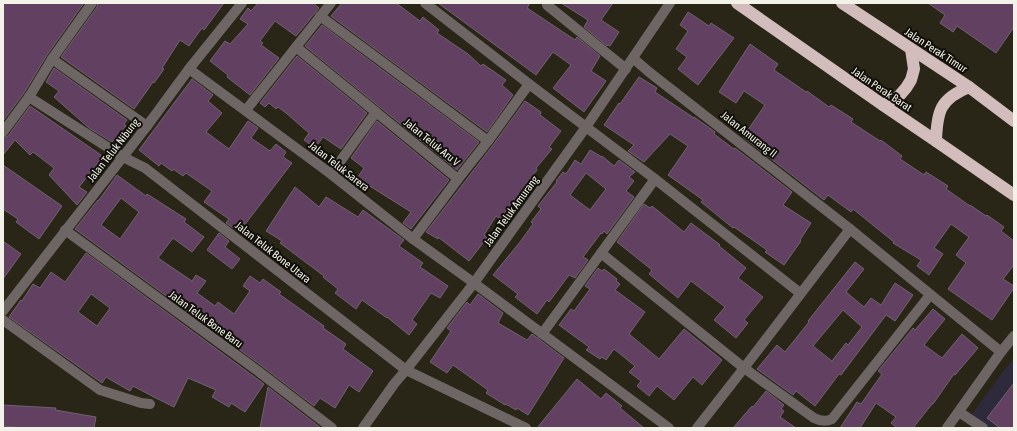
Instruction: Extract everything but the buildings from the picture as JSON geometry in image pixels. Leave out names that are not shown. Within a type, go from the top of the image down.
[{"type":"highway","name":"Jalan Perak Barat","points":[[737,3],[882,105],[1014,195]]},
{"type":"highway","name":"Jalan Perak Timur","points":[[842,3],[969,87],[1014,121]]},
{"type":"highway","points":[[882,105],[899,96],[906,88],[914,69],[911,49]]},
{"type":"highway","points":[[936,141],[938,116],[942,106],[948,98],[969,87]]},
{"type":"street","points":[[3,132],[92,3]]},
{"type":"street","name":"Jalan Teluk Nibung","points":[[5,306],[242,3]]},
{"type":"street","points":[[246,110],[331,3]]},
{"type":"street","points":[[425,3],[655,179],[800,293]]},
{"type":"street","name":"Jalan Teluk Amurang","points":[[363,428],[394,384],[474,283],[586,127],[670,3]]},
{"type":"street","points":[[547,5],[626,69]]},
{"type":"street","points":[[320,16],[488,141]]},
{"type":"street","name":"Jalan Teluk Aru V","points":[[296,47],[458,179],[488,141],[529,84]]},
{"type":"street","name":"Jalan Amurang II","points":[[633,58],[850,229],[1001,352]]},
{"type":"street","points":[[52,59],[147,126]]},
{"type":"street","name":"Jalan Teluk Sarera","points":[[189,69],[331,174],[413,239],[669,428]]},
{"type":"street","name":"Jalan Teluk Bone Utara","points":[[28,97],[123,157],[145,168],[406,370],[526,428]]},
{"type":"street","points":[[331,174],[376,112]]},
{"type":"street","points":[[413,239],[458,179]]},
{"type":"street","points":[[542,334],[655,179]]},
{"type":"street","points":[[697,428],[850,229]]},
{"type":"street","name":"Jalan Teluk Bone Baru","points":[[65,230],[258,371],[332,428]]},
{"type":"street","points":[[601,253],[744,368],[814,418],[825,421],[832,419],[930,295]]},
{"type":"street","points":[[3,320],[100,390],[141,403],[150,404]]},
{"type":"street","points":[[947,428],[1014,336]]},
{"type":"street","points":[[959,412],[983,428]]},
{"type":"shaded area","points":[[1014,357],[1014,428],[989,428],[972,414]]}]
